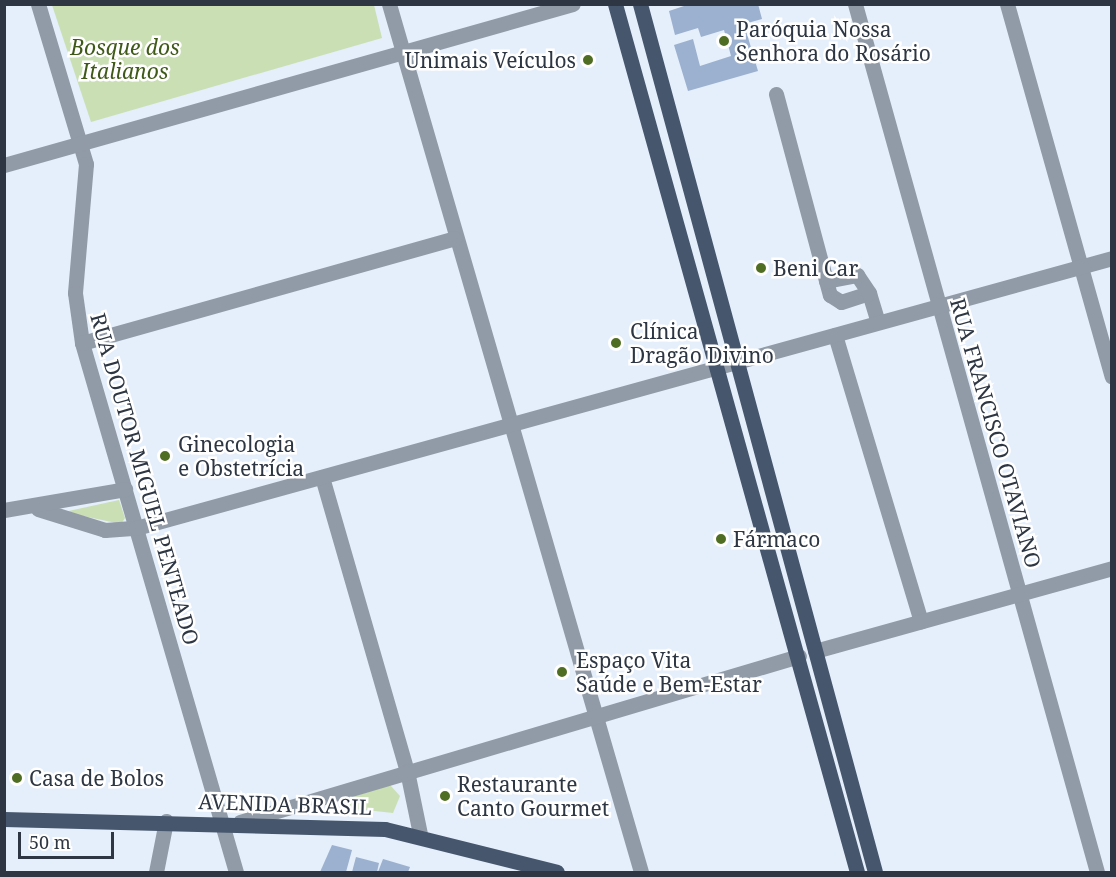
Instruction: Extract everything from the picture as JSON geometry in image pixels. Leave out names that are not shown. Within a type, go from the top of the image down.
[{"type":"main road","points":[[615,4],[799,656],[857,873]]},
{"type":"main road","points":[[640,4],[739,362],[875,873]]},
{"type":"main road","name":"AVENIDA BRASIL","points":[[4,819],[240,822],[420,834],[557,873]]},
{"type":"street","name":"RUA DOUTOR MIGUEL PENTEADO","points":[[38,4],[81,144],[87,186],[75,293],[82,343],[236,873]]},
{"type":"street","points":[[389,4],[594,718],[641,873]]},
{"type":"street","points":[[4,165],[402,50],[573,4]]},
{"type":"street","name":"RUA FRANCISCO OTAVIANO","points":[[855,4],[1097,873]]},
{"type":"street","points":[[1006,4],[1112,377]]},
{"type":"street","points":[[776,94],[826,281],[836,301],[869,293]]},
{"type":"street","points":[[82,343],[455,238]]},
{"type":"street","points":[[38,509],[105,530],[136,528],[1112,258]]},
{"type":"street","points":[[826,281],[857,275],[869,293],[878,322]]},
{"type":"street","points":[[835,335],[921,621]]},
{"type":"street","points":[[322,477],[407,771],[420,834]]},
{"type":"street","points":[[4,510],[38,509],[125,489]]},
{"type":"street","points":[[815,651],[1112,568]]},
{"type":"street","points":[[240,822],[799,656]]},
{"type":"street","points":[[156,873],[166,821]]},
{"type":"green space","name":"Bosque dos Italianos","points":[[52,5],[374,5],[382,38],[91,122]]},
{"type":"green space","points":[[119,500],[125,518],[121,524],[64,512]]},
{"type":"green space","points":[[390,785],[400,796],[393,813],[348,808],[346,799]]},
{"type":"building","points":[[690,4],[758,4],[762,19],[744,24],[758,71],[688,91],[674,45],[693,39],[700,66],[731,56],[724,30],[701,37],[698,28],[675,35],[669,11]]},
{"type":"building","points":[[332,845],[352,850],[346,872],[320,872]]},
{"type":"building","points":[[356,857],[379,863],[377,872],[352,872]]},
{"type":"building","points":[[383,859],[410,867],[408,872],[378,872]]},
{"type":"place","name":"Paróquia Nossa Senhora do Rosário","points":[[724,41]]},
{"type":"place","name":"Unimais Veículos","points":[[588,60]]},
{"type":"place","name":"Beni Car","points":[[761,268]]},
{"type":"place","name":"Clínica Dragão Divino","points":[[616,343]]},
{"type":"place","name":"Ginecologia e Obstetrícia","points":[[165,456]]},
{"type":"place","name":"Fármaco","points":[[721,539]]},
{"type":"place","name":"Espaço Vita Saúde e Bem-Estar","points":[[562,672]]},
{"type":"place","name":"Casa de Bolos","points":[[17,778]]},
{"type":"place","name":"Restaurante Canto Gourmet","points":[[445,796]]}]
